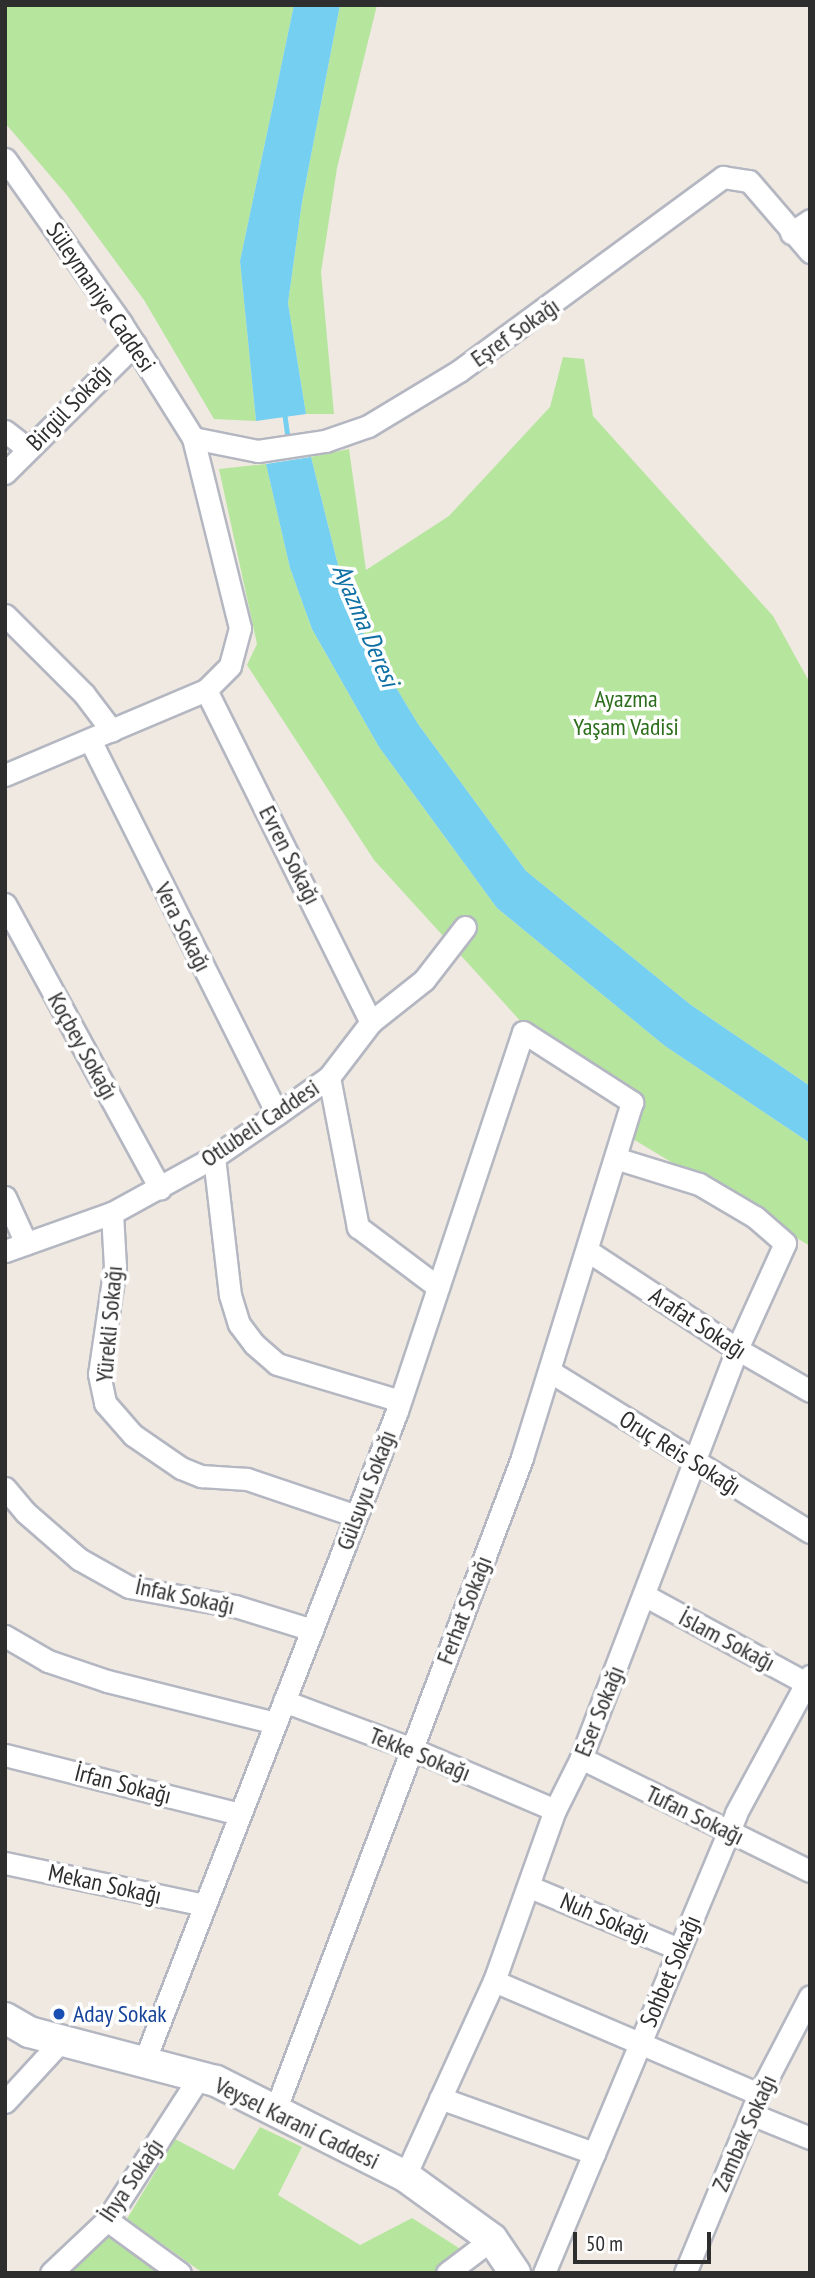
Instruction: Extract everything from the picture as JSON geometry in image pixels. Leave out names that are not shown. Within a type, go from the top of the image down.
[{"type":"main road","name":"Veysel Karani Caddesi","points":[[5,2018],[29,2032],[199,2077],[275,2111],[405,2176],[492,2239],[515,2273]]},
{"type":"street","name":"Süleymaniye Caddesi","points":[[5,159],[135,344],[193,438],[240,628],[230,666],[206,690]]},
{"type":"street","name":"Eşref Sokağı","points":[[193,438],[258,451],[325,441],[391,414],[459,372],[723,177],[749,181],[810,252]]},
{"type":"street","points":[[791,233],[810,220]]},
{"type":"street","name":"Birgül Sokağı","points":[[5,473],[135,344]]},
{"type":"street","points":[[5,431],[28,449]]},
{"type":"street","points":[[5,615],[84,694],[112,731]]},
{"type":"street","points":[[5,775],[206,690]]},
{"type":"street","name":"Evren Sokağı","points":[[206,690],[371,1022]]},
{"type":"street","name":"Vera Sokağı","points":[[90,740],[277,1114]]},
{"type":"street","name":"Koçbey Sokağı","points":[[5,904],[160,1188]]},
{"type":"street","name":"Otlubeli Caddesi","points":[[5,1251],[112,1213],[214,1157],[277,1114],[329,1077],[371,1022],[424,980],[465,927]]},
{"type":"street","name":"Gülsuyu Sokağı","points":[[144,2062],[400,1401],[523,1032],[632,1102]]},
{"type":"street","points":[[329,1077],[358,1227],[438,1287]]},
{"type":"street","name":"Ferhat Sokağı","points":[[275,2111],[551,1372],[618,1159],[632,1102]]},
{"type":"street","points":[[214,1157],[230,1295],[239,1324],[254,1344],[277,1364],[400,1401]]},
{"type":"street","name":"Eser Sokağı","points":[[405,2176],[494,1981],[530,1887],[555,1810],[581,1758],[737,1349],[785,1243],[755,1217],[699,1184],[618,1159]]},
{"type":"street","points":[[5,1197],[26,1243]]},
{"type":"street","name":"Yürekli Sokağı","points":[[112,1213],[115,1266],[99,1374],[104,1403],[133,1435],[181,1468],[201,1476],[247,1479],[356,1516]]},
{"type":"street","name":"Arafat Sokağı","points":[[588,1251],[737,1349],[810,1391]]},
{"type":"street","name":"Oruç Reis Sokağı","points":[[551,1372],[810,1532]]},
{"type":"street","name":"İnfak Sokağı","points":[[5,1488],[25,1512],[79,1559],[129,1587],[235,1606],[312,1630]]},
{"type":"street","name":"İslam Sokağı","points":[[644,1595],[809,1681]]},
{"type":"street","points":[[5,1636],[48,1661],[107,1681],[275,1723]]},
{"type":"street","name":"Sohbet Sokağı","points":[[544,2273],[728,1832],[809,1681]]},
{"type":"street","name":"Tekke Sokağı","points":[[284,1701],[412,1749],[555,1810]]},
{"type":"street","name":"İrfan Sokağı","points":[[5,1755],[240,1814]]},
{"type":"street","name":"Tufan Sokağı","points":[[581,1758],[810,1871]]},
{"type":"street","name":"Mekan Sokağı","points":[[5,1863],[205,1905]]},
{"type":"street","name":"Nuh Sokağı","points":[[530,1887],[679,1949]]},
{"type":"street","points":[[494,1981],[640,2041],[755,2104],[810,2138]]},
{"type":"street","name":"Zambak Sokağı","points":[[685,2273],[755,2104],[810,1996]]},
{"type":"street","points":[[5,2102],[61,2041]]},
{"type":"street","name":"İhya Sokağı","points":[[51,2273],[107,2220],[199,2077]]},
{"type":"street","points":[[440,2098],[594,2153]]},
{"type":"street","points":[[107,2220],[180,2273]]},
{"type":"street","points":[[447,2273],[492,2239]]},
{"type":"green space","points":[[5,5],[294,5],[240,261],[256,421],[214,419],[144,300],[66,194],[5,123]]},
{"type":"green space","points":[[340,5],[377,5],[337,168],[321,272],[334,414],[306,414],[288,303],[302,202]]},
{"type":"green space","name":"Ayazma Yaşam Vadisi","points":[[563,357],[584,359],[593,416],[773,616],[810,683],[810,1086],[691,1005],[526,871],[418,724],[349,609],[311,457],[349,449],[366,570],[449,516],[550,407]]},
{"type":"green space","points":[[266,464],[290,568],[312,629],[379,747],[497,908],[665,1046],[810,1143],[810,1246],[633,1139],[641,1102],[524,1025],[374,860],[247,665],[257,644],[219,469]]},
{"type":"green space","points":[[260,2127],[302,2147],[278,2195],[360,2245],[412,2218],[462,2250],[433,2273],[203,2273],[127,2219],[175,2139],[234,2170]]},
{"type":"green space","points":[[110,2234],[162,2273],[70,2273]]},
{"type":"water","points":[[294,5],[340,5],[302,202],[288,303],[306,414],[256,421],[240,261]]},
{"type":"water","points":[[311,457],[349,609],[418,724],[526,871],[691,1005],[810,1086],[810,1143],[665,1046],[497,908],[379,747],[312,629],[290,568],[266,464]]},
{"type":"waterway","name":"Ayazma Deresi","points":[[284,412],[288,440]]},
{"type":"place","name":"Aday Sokak","points":[[59,2014]]}]
